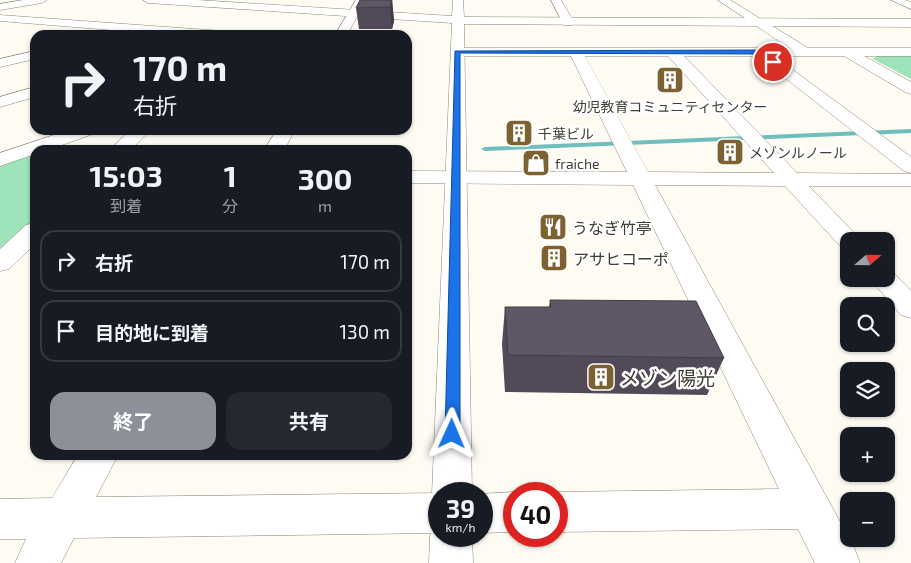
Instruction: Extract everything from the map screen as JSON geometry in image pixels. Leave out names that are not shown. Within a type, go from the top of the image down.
[{"type":"street","points":[[0,7],[42,0]]},
{"type":"street","points":[[148,0],[353,14],[458,10],[568,22],[911,23]]},
{"type":"street","points":[[344,30],[361,0]]},
{"type":"street","points":[[556,0],[568,22]]},
{"type":"street","points":[[723,0],[805,52]]},
{"type":"street","points":[[896,0],[911,6]]},
{"type":"street","points":[[452,482],[458,10]]},
{"type":"street","points":[[0,18],[154,30]]},
{"type":"street","points":[[8,31],[50,22]]},
{"type":"street","points":[[137,30],[141,29]]},
{"type":"street","points":[[457,52],[911,52]]},
{"type":"street","points":[[576,52],[838,563]]},
{"type":"street","points":[[672,52],[840,232]]},
{"type":"street","points":[[760,52],[911,167]]},
{"type":"street","points":[[848,52],[911,89]]},
{"type":"street","points":[[0,63],[30,55]]},
{"type":"street","points":[[0,102],[30,93]]},
{"type":"street","points":[[44,145],[72,135]]},
{"type":"street","points":[[125,145],[136,135]]},
{"type":"street","points":[[0,160],[30,150]]},
{"type":"street","points":[[412,177],[911,180]]},
{"type":"street","points":[[0,263],[30,235]]},
{"type":"street","points":[[892,288],[911,308]]},
{"type":"street","points":[[37,563],[96,460]]},
{"type":"street","points":[[568,512],[810,509]]},
{"type":"street","points":[[0,519],[428,513]]},
{"type":"street","points":[[451,547],[451,563]]},
{"type":"green space","points":[[877,56],[911,56],[911,79],[873,59]]},
{"type":"green space","points":[[30,156],[30,227],[0,254],[0,166]]},
{"type":"building","points":[[360,0],[392,0],[390,7],[356,8]]},
{"type":"building","points":[[550,300],[696,301],[724,358],[508,355],[505,307],[551,307]]},
{"type":"waterway","points":[[485,149],[911,131]]},
{"type":"place","name":"幼児教育コミュニティセンター","points":[[670,80]]},
{"type":"place","name":"千葉ビル","points":[[519,133]]},
{"type":"place","name":"メゾンルノール","points":[[730,152]]},
{"type":"place","name":"fraiche","points":[[536,163]]},
{"type":"place","name":"うなぎ竹亭","points":[[553,227]]},
{"type":"place","name":"アサヒコーポ","points":[[554,258]]},
{"type":"place","name":"メゾン陽光","points":[[601,377]]},
{"type":"route","points":[[452,434],[457,52],[760,52],[773,62]]}]
